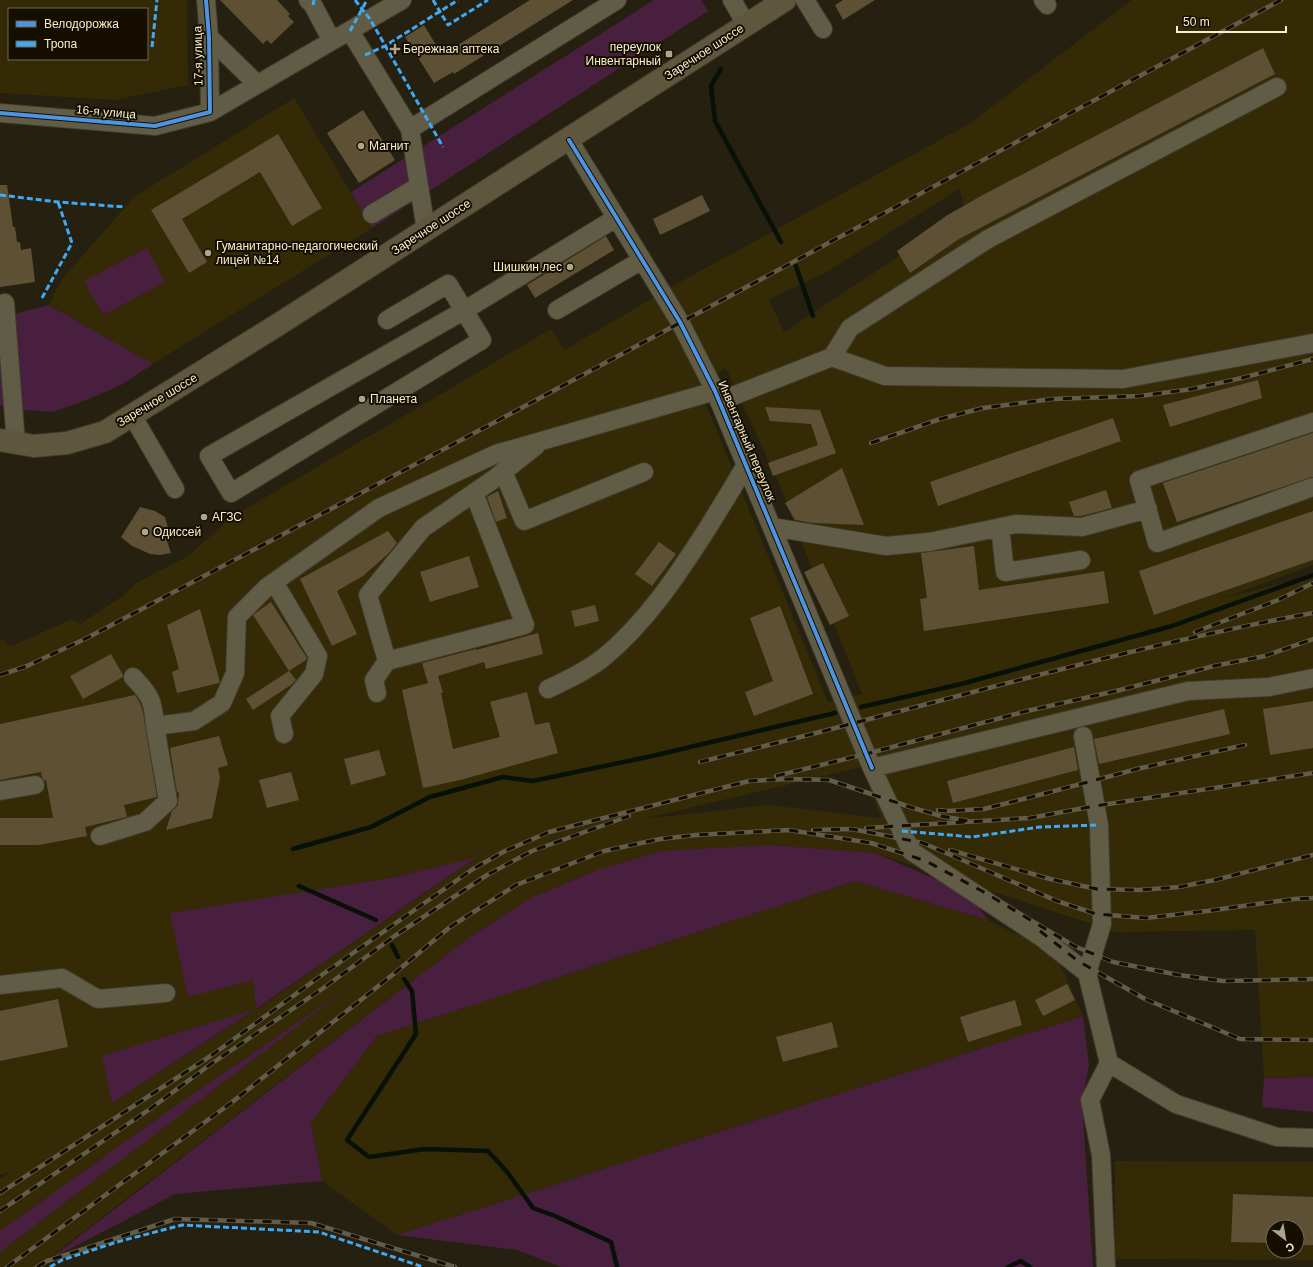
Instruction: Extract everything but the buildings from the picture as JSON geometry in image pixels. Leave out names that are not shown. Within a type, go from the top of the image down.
[{"type":"main road","name":"Заречное шоссе","points":[[8,442],[34,446],[67,443],[105,432],[279,324],[785,0]]},
{"type":"street","name":"17-я улица","points":[[206,0],[209,37],[210,112]]},
{"type":"street","points":[[308,0],[313,5],[332,41]]},
{"type":"street","name":"16-я улица","points":[[0,113],[155,126],[210,112],[402,0]]},
{"type":"street","points":[[410,129],[617,0]]},
{"type":"street","points":[[732,0],[746,24]]},
{"type":"street","points":[[806,0],[823,29]]},
{"type":"street","points":[[350,31],[410,129],[426,230]]},
{"type":"street","points":[[209,37],[257,84]]},
{"type":"street","points":[[832,357],[850,328],[988,239],[1277,87]]},
{"type":"street","name":"Инвентарный переулок","points":[[568,140],[680,322],[718,396],[872,768],[911,850],[1041,938],[1088,973]]},
{"type":"street","points":[[372,214],[419,186]]},
{"type":"street","points":[[386,320],[448,284],[464,310],[482,340],[231,493],[209,456],[464,310],[616,218]]},
{"type":"street","points":[[557,310],[642,260]]},
{"type":"street","points":[[5,303],[8,442]]},
{"type":"street","points":[[155,726],[194,721],[222,703],[235,673],[237,617],[274,582],[379,508],[496,454],[543,440],[718,396],[832,357],[885,376],[1123,379],[1313,343]]},
{"type":"street","points":[[132,415],[176,490]]},
{"type":"street","points":[[1313,422],[1139,480],[1157,543],[1313,487]]},
{"type":"street","points":[[387,661],[368,595],[423,528],[474,493],[543,440]]},
{"type":"street","points":[[548,689],[575,677],[603,658],[634,629],[680,571],[746,464]]},
{"type":"street","points":[[503,471],[524,521],[644,472]]},
{"type":"street","points":[[377,693],[374,680],[387,661],[525,625],[474,493]]},
{"type":"street","points":[[772,527],[886,546],[929,542],[1016,524],[1082,527],[1148,509]]},
{"type":"street","points":[[1000,527],[1005,572],[1081,560]]},
{"type":"street","points":[[274,582],[318,656],[314,674],[280,716],[284,734]]},
{"type":"street","points":[[100,836],[145,822],[168,801],[155,726],[153,705],[146,690],[133,677]]},
{"type":"street","points":[[872,768],[1188,691],[1269,686],[1313,678]]},
{"type":"street","points":[[1083,736],[1100,825],[1102,924],[1088,973],[1109,1063],[1090,1100],[1101,1155],[1106,1267]]},
{"type":"street","points":[[0,791],[35,785]]},
{"type":"street","points":[[0,985],[62,978],[98,1000],[166,993]]},
{"type":"street","points":[[1109,1063],[1176,1104],[1276,1137],[1313,1138]]},
{"type":"shaded area","points":[[0,0],[187,0],[188,85],[115,100],[0,93]]},
{"type":"shaded area","points":[[654,0],[701,0],[708,11],[372,228],[351,192]]},
{"type":"shaded area","points":[[1132,0],[1313,0],[1313,565],[1221,599],[1313,575],[1313,1077],[1264,1078],[1255,930],[1116,932],[875,853],[771,845],[595,871],[533,897],[471,936],[37,1267],[0,1267],[0,1252],[338,995],[158,1118],[0,1231],[0,1179],[12,1171],[0,1175],[0,640],[3,639],[9,646],[14,645],[72,619],[80,624],[124,595],[136,583],[188,556],[232,517],[551,329],[564,350],[682,281],[969,124]],"holes":[[[959,189],[966,212],[784,332],[769,299],[827,272]],[[726,368],[781,488],[862,694],[828,702],[698,385]],[[862,767],[881,818],[768,805],[643,819]],[[476,858],[257,1009],[253,980],[391,878]],[[255,1010],[112,1103],[103,1056]]]},
{"type":"shaded area","name":"Гуманитарно-педагогический лицей №14","points":[[294,98],[372,228],[153,364],[49,305],[62,279],[134,197]]},
{"type":"shaded area","points":[[147,248],[165,282],[103,315],[84,281]]},
{"type":"shaded area","points":[[49,305],[153,364],[121,385],[89,399],[53,412],[22,410],[10,315]]},
{"type":"shaded area","points":[[0,358],[6,407],[0,405]]},
{"type":"shaded area","points":[[771,845],[875,853],[968,893],[988,920],[855,881],[377,1036],[311,1122],[322,1181],[175,1194],[47,1261],[471,936],[533,897],[595,871],[661,851]]},
{"type":"shaded area","points":[[477,857],[256,1009],[253,980],[188,997],[170,913],[391,878]]},
{"type":"shaded area","points":[[855,881],[988,920],[1055,953],[1083,1016],[397,1235],[322,1181],[311,1122],[377,1036]]},
{"type":"shaded area","points":[[348,988],[0,1252],[0,1231],[158,1118]]},
{"type":"shaded area","points":[[256,1009],[112,1103],[102,1056]]},
{"type":"shaded area","points":[[1083,1016],[1089,1065],[1082,1103],[1093,1267],[561,1267],[517,1250],[397,1235]]},
{"type":"shaded area","points":[[1313,1077],[1313,1112],[1262,1107],[1264,1078]]},
{"type":"shaded area","points":[[1115,1161],[1313,1162],[1313,1260],[1115,1259]]},
{"type":"waterway","points":[[721,69],[711,86],[715,121],[781,242]]},
{"type":"waterway","points":[[796,266],[813,316]]},
{"type":"waterway","points":[[861,707],[961,684],[1172,626],[1313,575]]},
{"type":"waterway","points":[[293,849],[371,827],[430,797],[503,777],[533,781],[652,756],[835,713]]},
{"type":"waterway","points":[[299,886],[376,920]]},
{"type":"waterway","points":[[392,945],[398,957]]},
{"type":"waterway","points":[[404,979],[412,991],[416,1034],[347,1140],[369,1157],[425,1149],[488,1151],[508,1173],[533,1208],[555,1216],[611,1242],[617,1267]]},
{"type":"waterway","points":[[1008,1267],[1021,1261],[1030,1267]]},
{"type":"railway","points":[[0,675],[27,666],[87,638],[497,421],[1281,0]]},
{"type":"railway","points":[[871,443],[940,419],[983,408],[1052,399],[1140,396],[1192,389],[1242,378],[1313,359]]},
{"type":"railway","points":[[1195,632],[1278,600],[1313,583]]},
{"type":"railway","points":[[700,762],[1025,678],[1140,650],[1255,624],[1313,613]]},
{"type":"railway","points":[[776,776],[866,754],[1027,711],[1116,691],[1214,666],[1265,656],[1313,639]]},
{"type":"railway","points":[[938,810],[984,809],[1137,769],[1245,745]]},
{"type":"railway","points":[[866,828],[1030,818],[1095,806],[1313,773]]},
{"type":"railway","points":[[0,1193],[212,1055],[326,972],[473,869],[505,851],[549,832],[749,781],[789,779],[829,780],[910,807],[941,816],[968,821]]},
{"type":"railway","points":[[0,1211],[150,1109],[211,1064],[322,989],[396,935],[487,875],[532,851],[629,816]]},
{"type":"railway","points":[[813,830],[852,829],[923,843],[1057,901],[1096,914],[1146,918],[1294,899],[1313,898]]},
{"type":"railway","points":[[7,1267],[231,1103],[396,972],[450,927],[516,885],[604,851],[660,839],[696,835],[789,830],[871,843],[926,861],[982,891],[1074,946],[1113,962],[1179,975],[1223,981],[1313,979]]},
{"type":"railway","points":[[950,850],[1050,879],[1097,889],[1139,890],[1179,887],[1215,880],[1313,855]]},
{"type":"railway","points":[[1040,931],[1078,961],[1145,999],[1240,1039],[1313,1040]]},
{"type":"railway","points":[[37,1267],[47,1261],[175,1219],[311,1223],[455,1267]]},
{"type":"marked path","points":[[152,47],[157,0]]},
{"type":"marked path","points":[[313,5],[314,0]]},
{"type":"marked path","points":[[355,0],[370,19],[443,147]]},
{"type":"marked path","points":[[350,31],[367,0]]},
{"type":"marked path","points":[[433,0],[448,25],[488,0]]},
{"type":"marked path","points":[[365,55],[385,46],[458,0]]},
{"type":"marked path","points":[[0,195],[58,202],[125,207]]},
{"type":"marked path","points":[[42,298],[72,243],[58,202]]},
{"type":"marked path","points":[[902,831],[972,837],[1040,827],[1099,825]]},
{"type":"marked path","points":[[50,1267],[62,1260],[117,1242],[182,1225],[319,1232],[423,1267]]},
{"type":"cycle path","points":[[0,113],[155,126],[210,112],[209,37],[206,0]]},
{"type":"cycle path","points":[[569,140],[680,322],[715,391],[872,768]]},
{"type":"place","name":"Бережная аптека","points":[[395,49]]},
{"type":"place","name":"переулок Инвентарный","points":[[669,54]]},
{"type":"place","name":"Магнит","points":[[361,146]]},
{"type":"place","name":"Гуманитарно-педагогический лицей №14","points":[[208,253]]},
{"type":"place","name":"Шишкин лес","points":[[570,267]]},
{"type":"place","name":"Планета","points":[[362,399]]},
{"type":"place","name":"АГЗС","points":[[204,517]]},
{"type":"place","name":"Одиссей","points":[[145,532]]}]
